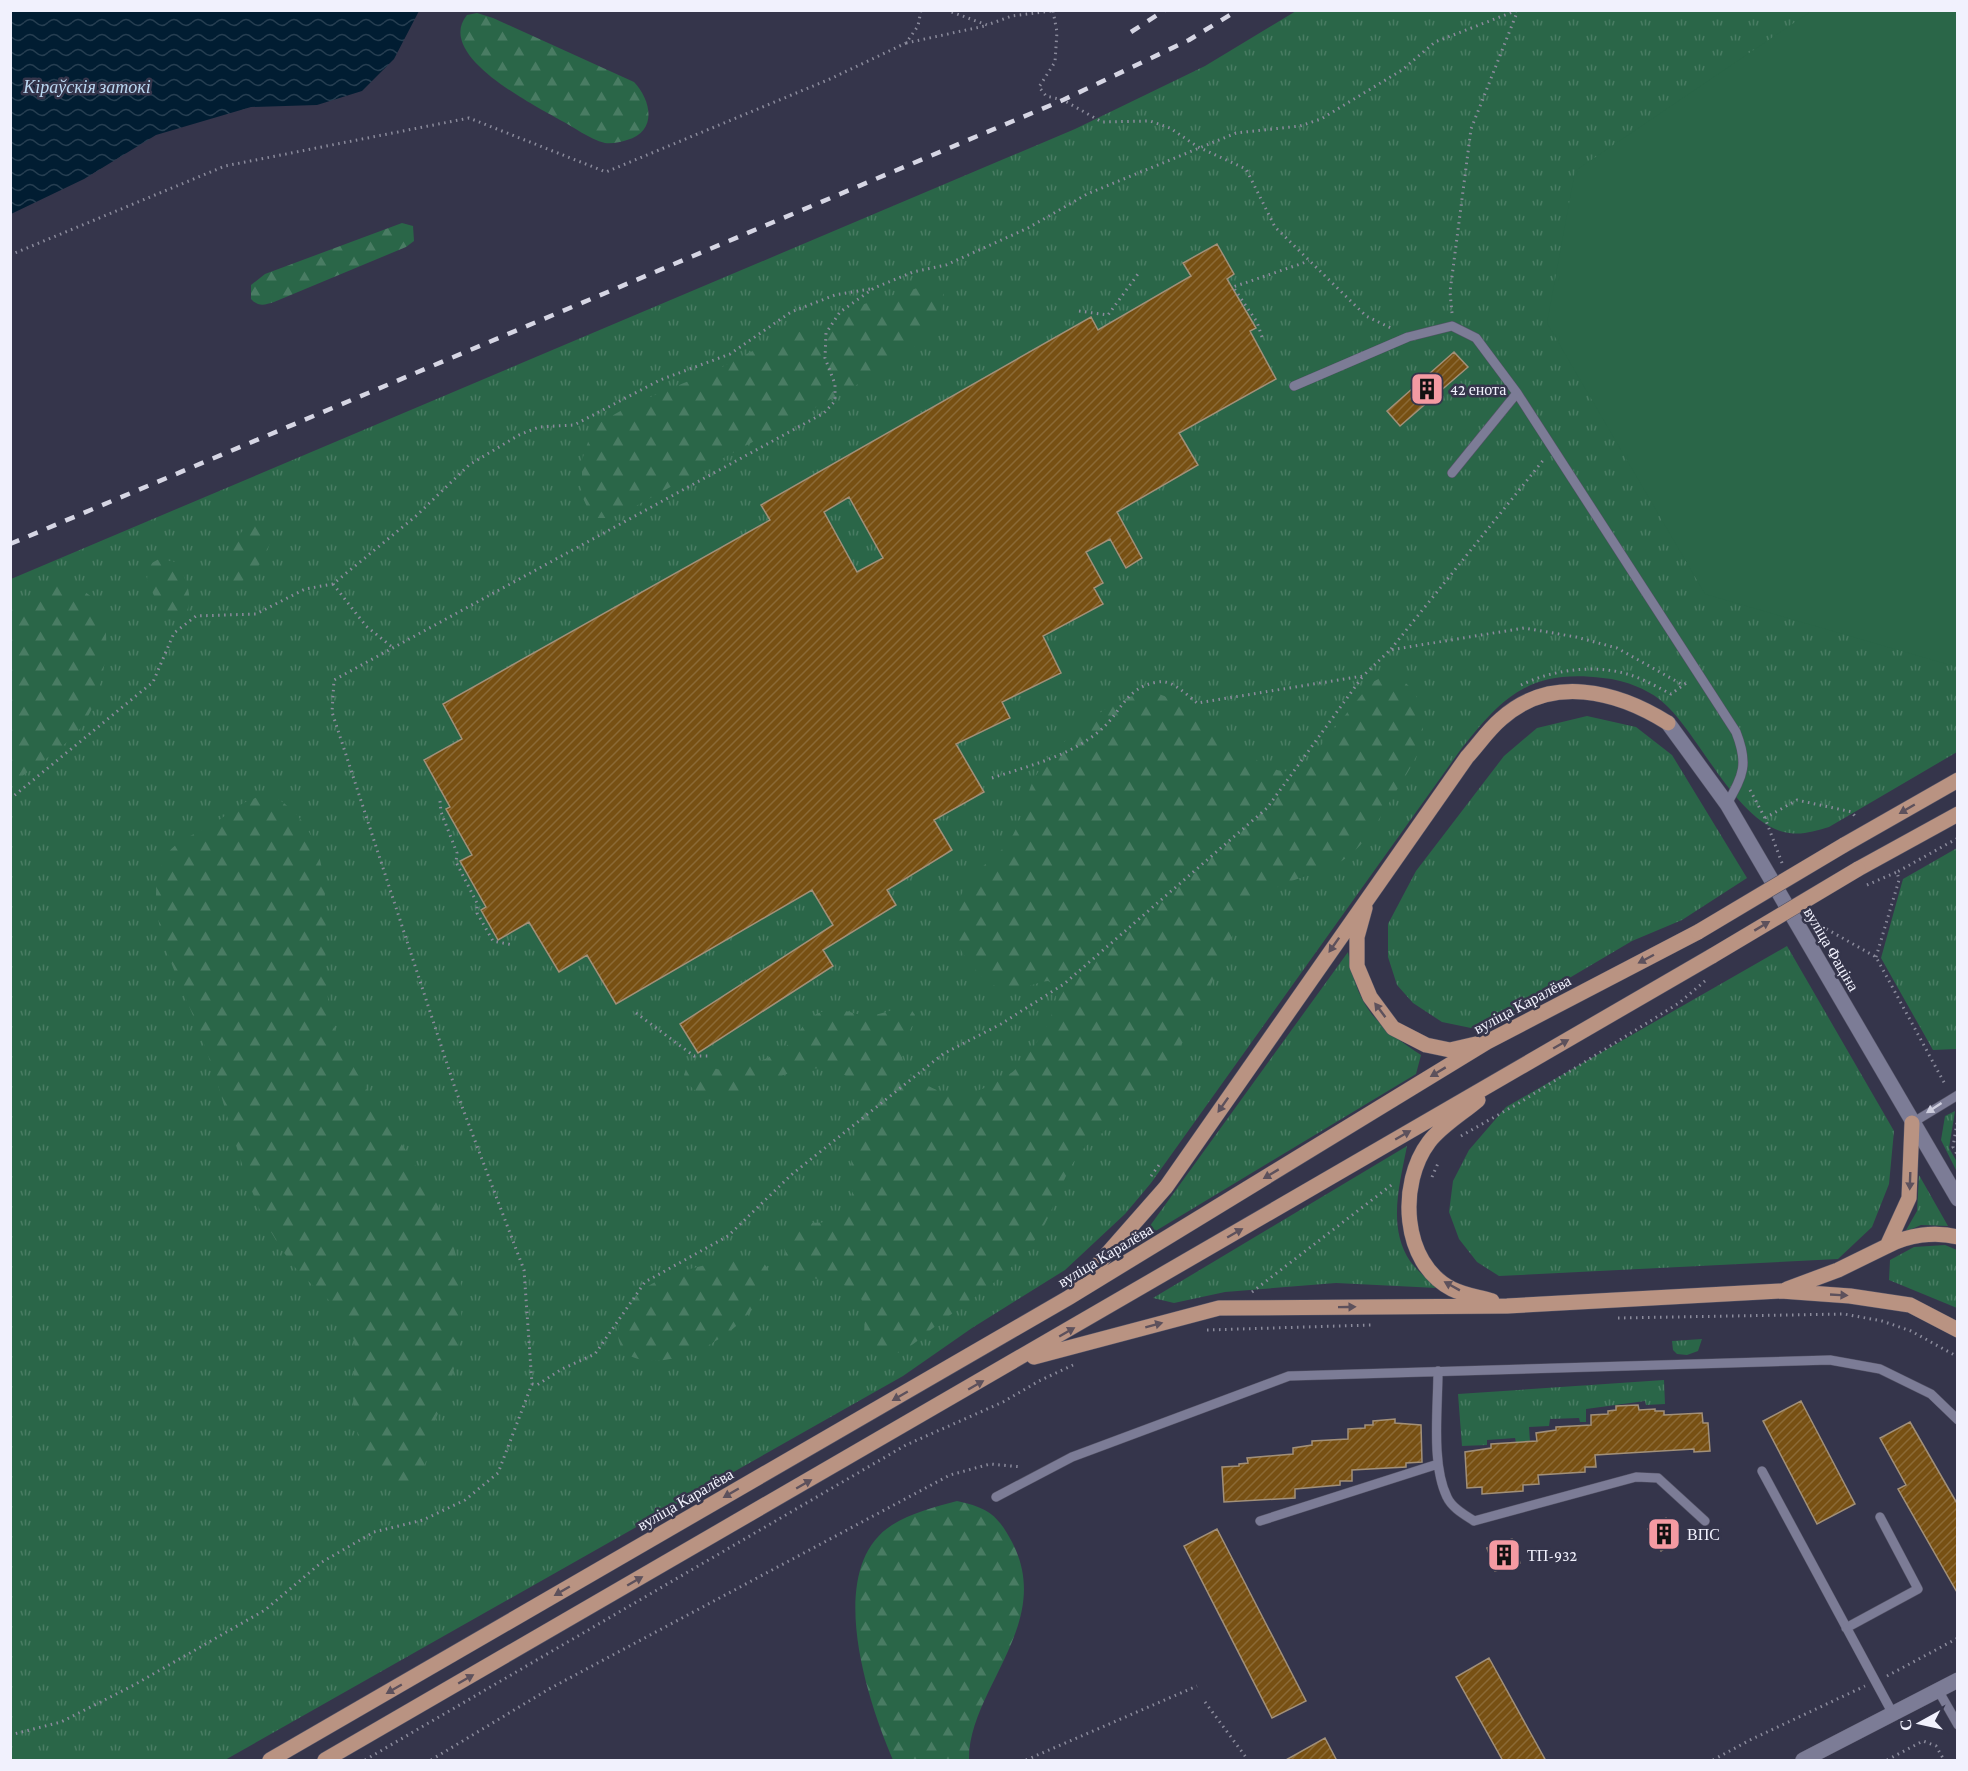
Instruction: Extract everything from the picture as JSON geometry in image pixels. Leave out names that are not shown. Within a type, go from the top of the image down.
[{"type":"main road","name":"вуліца Фаціна","points":[[1368,897],[1467,757],[1501,719],[1525,703],[1551,693],[1580,691],[1601,693],[1625,700],[1668,723],[1727,804],[1958,1198]]},
{"type":"main road","name":"вуліца Каралёва","points":[[270,1761],[1068,1298],[1488,1042],[1698,932],[1958,780]]},
{"type":"main road","points":[[325,1761],[1511,1073],[1858,869],[1958,814]]},
{"type":"main road","points":[[1368,897],[1357,937],[1357,966],[1370,997],[1393,1028],[1426,1045],[1450,1050],[1488,1042]]},
{"type":"main road","points":[[1068,1298],[1166,1187],[1368,897]]},
{"type":"main road","points":[[1507,1306],[1451,1288],[1430,1271],[1417,1250],[1408,1219],[1415,1168],[1430,1141],[1511,1073]]},
{"type":"main road","points":[[1887,1246],[1909,1198],[1912,1123]]},
{"type":"main road","points":[[1781,1292],[1838,1270],[1904,1237],[1946,1234],[1958,1237]]},
{"type":"main road","points":[[1016,1361],[1219,1308],[1507,1306],[1781,1292],[1850,1296],[1910,1305],[1958,1330]]},
{"type":"main road","points":[[1803,1761],[1958,1680]]},
{"type":"lane","points":[[1294,386],[1408,337],[1452,326],[1476,338],[1517,393],[1736,732],[1743,750],[1742,777],[1727,804]]},
{"type":"lane","points":[[1452,472],[1517,393]]},
{"type":"lane","points":[[1912,1123],[1955,1095]]},
{"type":"lane","points":[[996,1497],[1072,1457],[1289,1376],[1830,1360],[1880,1369],[1931,1394],[1958,1420]]},
{"type":"lane","points":[[1438,1371],[1437,1464],[1447,1497],[1460,1512],[1474,1521],[1636,1477],[1658,1478],[1705,1521]]},
{"type":"lane","points":[[1260,1521],[1437,1464]]},
{"type":"lane","points":[[1762,1472],[1893,1714]]},
{"type":"lane","points":[[1846,1628],[1918,1589],[1880,1517]]},
{"type":"lane","points":[[1938,1690],[1958,1725]]},
{"type":"path","points":[[906,43],[918,26],[921,10]]},
{"type":"path","points":[[946,10],[987,25]]},
{"type":"path","points":[[10,799],[153,682],[174,633],[196,616],[256,614],[305,589],[333,585],[416,516],[469,465],[519,435],[539,427],[574,425],[660,380],[730,354],[791,312],[835,295],[874,288],[913,272],[946,265],[1028,228],[1087,194],[1198,147],[1236,133],[1300,126],[1321,119],[1402,70],[1435,42],[1518,10]]},
{"type":"path","points":[[1452,326],[1450,292],[1471,129],[1518,10]]},
{"type":"path","points":[[10,255],[225,166],[469,118],[606,172],[830,79],[906,43],[987,25],[1012,16],[1054,11],[1057,32],[1055,62],[1039,87],[1046,96],[1063,100],[1102,122],[1150,121],[1170,128],[1198,147],[1246,170],[1275,227],[1366,316],[1408,337]]},
{"type":"path","points":[[1262,337],[1257,322],[1233,287],[1309,261]]},
{"type":"path","points":[[1079,311],[1108,315],[1138,274]]},
{"type":"path","points":[[10,1735],[61,1722],[134,1685],[265,1610],[322,1562],[374,1532],[423,1520],[465,1500],[498,1473],[532,1384],[524,1270],[455,1088],[332,712],[334,680],[824,413],[835,401],[835,384],[825,358],[826,333],[840,312],[874,288]]},
{"type":"path","points":[[532,1384],[537,1385],[562,1369],[595,1354],[645,1282],[728,1236],[791,1175],[943,1054],[1001,1024],[1064,984],[1267,808],[1363,676],[1390,650],[1553,448]]},
{"type":"path","points":[[333,585],[366,626],[392,647]]},
{"type":"path","points":[[1390,650],[1524,628],[1576,637],[1617,648],[1683,685]]},
{"type":"path","points":[[992,778],[1058,756],[1098,732],[1134,690],[1160,681],[1169,682],[1197,703],[1363,676]]},
{"type":"path","points":[[1742,777],[1765,818],[1783,864]]},
{"type":"path","points":[[1765,818],[1797,800],[1852,812]]},
{"type":"path","points":[[440,801],[441,812],[457,853],[456,862],[477,903],[477,913],[494,941],[513,945]]},
{"type":"path","points":[[1867,885],[1897,872],[1958,838]]},
{"type":"path","points":[[1876,957],[1899,880],[1897,872]]},
{"type":"path","points":[[1811,914],[1816,924],[1876,957],[1955,1095]]},
{"type":"path","points":[[1457,1138],[1519,1103],[1679,1003],[1711,976]]},
{"type":"path","points":[[636,1013],[694,1056],[711,1056]]},
{"type":"path","points":[[1958,1117],[1953,1148],[1958,1156]]},
{"type":"path","points":[[1248,1329],[1245,1297],[1388,1186],[1398,1181],[1427,1187],[1442,1153]]},
{"type":"path","points":[[431,1761],[549,1689],[950,1475],[990,1464],[1047,1470]]},
{"type":"path","points":[[1713,1761],[1750,1740],[1875,1682],[1958,1638]]},
{"type":"path","points":[[1026,1761],[1197,1686]]},
{"type":"path","points":[[1205,1702],[1248,1761]]},
{"type":"path","points":[[1887,1761],[1923,1741],[1936,1746],[1944,1761]]},
{"type":"green space","points":[[1813,10],[1957,11],[1957,667],[1705,594],[1547,323],[1575,171]]},
{"type":"green space","points":[[1296,11],[1957,11],[1957,752],[1829,827],[1804,833],[1789,833],[1771,827],[1754,815],[1723,780],[1681,721],[1662,701],[1646,691],[1611,679],[1577,676],[1555,678],[1519,691],[1489,716],[1459,752],[1151,1183],[1125,1214],[1065,1270],[972,1328],[903,1376],[225,1760],[11,1760],[11,579],[1075,129],[1205,66]]},
{"type":"green space","points":[[477,13],[493,18],[634,82],[640,89],[647,106],[647,122],[644,130],[627,140],[605,143],[587,136],[510,91],[475,62],[464,46],[460,30],[467,15]]},
{"type":"green space","points":[[402,223],[413,226],[414,241],[406,247],[274,302],[262,305],[251,299],[251,285],[265,274]]},
{"type":"green space","points":[[934,283],[943,289],[944,300],[941,311],[919,343],[891,366],[623,513],[609,518],[596,518],[589,511],[582,496],[582,460],[589,439],[601,422],[631,405],[720,368],[781,336],[817,328],[864,304]]},
{"type":"green space","points":[[256,522],[266,525],[270,532],[266,554],[251,574],[242,581],[234,583],[228,576],[231,552],[243,530]]},
{"type":"green space","points":[[159,559],[176,562],[187,584],[188,609],[177,620],[163,616],[147,580],[148,565]]},
{"type":"green space","points":[[60,584],[75,587],[89,594],[102,614],[106,630],[106,648],[100,686],[87,718],[79,730],[64,745],[11,785],[11,602]]},
{"type":"green space","points":[[1394,676],[1412,690],[1418,700],[1423,722],[1420,746],[1416,757],[1366,838],[1353,852],[1335,865],[1270,891],[1250,908],[1230,940],[1200,1010],[1182,1043],[1140,1097],[1077,1157],[1039,1234],[1016,1262],[992,1284],[906,1349],[886,1355],[871,1350],[865,1344],[865,1313],[859,1295],[851,1288],[840,1284],[801,1274],[792,1267],[786,1257],[785,1242],[788,1232],[794,1227],[801,1224],[834,1221],[847,1210],[852,1194],[851,1151],[862,1107],[855,1084],[830,1069],[806,1069],[734,1092],[713,1096],[696,1091],[684,1075],[688,1063],[724,1070],[738,1069],[779,1052],[790,1043],[808,1020],[821,1012],[839,1010],[869,1015],[910,1008],[915,1015],[904,1043],[902,1057],[905,1066],[914,1077],[939,1091],[959,1094],[975,1092],[998,1081],[1018,1066],[1037,1042],[1053,1012],[1056,999],[1055,988],[1048,981],[1014,990],[1003,989],[991,984],[977,972],[962,951],[954,929],[954,918],[960,896],[966,886],[1012,837],[1033,781],[1053,753],[1104,710],[1139,694],[1154,693],[1165,696],[1192,712],[1261,763],[1281,771],[1292,770],[1310,759],[1371,683],[1382,677]]},
{"type":"green space","points":[[1587,716],[1636,727],[1672,755],[1747,878],[1682,920],[1632,941],[1500,1019],[1471,1028],[1442,1022],[1413,1003],[1397,985],[1388,957],[1388,924],[1416,871],[1504,756],[1537,728]]},
{"type":"green space","points":[[272,795],[297,815],[313,839],[322,866],[325,894],[327,985],[336,1032],[361,1080],[408,1153],[437,1204],[457,1257],[461,1309],[460,1334],[454,1370],[431,1431],[425,1463],[420,1474],[413,1481],[404,1484],[394,1484],[385,1480],[375,1472],[363,1452],[354,1407],[355,1355],[352,1334],[337,1309],[291,1263],[265,1220],[246,1174],[208,1055],[170,960],[159,921],[156,886],[163,861],[168,853],[182,841],[242,804],[255,798]]},
{"type":"green space","points":[[1957,848],[1957,1049],[1933,1050],[1881,958],[1903,879]]},
{"type":"green space","points":[[1787,946],[1894,1131],[1889,1184],[1872,1227],[1838,1259],[1499,1276],[1477,1262],[1459,1239],[1449,1212],[1453,1181],[1469,1150],[1506,1107]]},
{"type":"green space","points":[[1348,952],[1357,987],[1371,1013],[1380,1024],[1421,1055],[1416,1074],[1139,1241]]},
{"type":"green space","points":[[1955,1111],[1949,1148],[1957,1162],[1957,1172],[1941,1140],[1945,1116]]},
{"type":"green space","points":[[1407,1146],[1397,1205],[1399,1234],[1410,1261],[1437,1288],[1336,1283],[1225,1292],[1174,1303],[1153,1298]]},
{"type":"green space","points":[[1919,1175],[1948,1226],[1921,1225],[1905,1232],[1917,1211]]},
{"type":"green space","points":[[1945,1245],[1957,1250],[1957,1308],[1889,1280],[1890,1260],[1914,1247]]},
{"type":"green space","points":[[736,1257],[755,1259],[766,1266],[769,1275],[767,1287],[760,1299],[729,1332],[699,1350],[667,1360],[644,1360],[631,1356],[623,1349],[618,1330],[621,1319],[633,1299],[641,1291],[675,1274]]},
{"type":"green space","points":[[1702,1339],[1698,1351],[1687,1355],[1677,1354],[1673,1350],[1672,1341]]},
{"type":"green space","points":[[1664,1380],[1665,1404],[1646,1405],[1645,1401],[1586,1409],[1586,1422],[1580,1422],[1579,1418],[1550,1419],[1549,1426],[1529,1427],[1530,1442],[1516,1443],[1515,1438],[1487,1440],[1487,1445],[1462,1446],[1458,1394]]},
{"type":"green space","points":[[957,1501],[977,1506],[990,1514],[1001,1525],[1012,1542],[1022,1572],[1023,1601],[1017,1628],[981,1708],[972,1734],[969,1760],[893,1760],[873,1705],[857,1637],[855,1603],[860,1572],[871,1545],[892,1525],[915,1514]]},
{"type":"water","name":"Кіраўскія затокі","points":[[11,10],[419,11],[394,59],[362,91],[317,105],[251,107],[156,135],[84,179],[11,214]]},
{"type":"building","points":[[1217,244],[1234,274],[1227,279],[1256,328],[1250,331],[1276,379],[1179,433],[1198,465],[1117,512],[1142,558],[1126,568],[1110,539],[1086,552],[1103,583],[1094,588],[1103,604],[1043,636],[1061,673],[1002,702],[1010,718],[956,744],[984,792],[934,820],[952,850],[887,890],[896,905],[823,950],[833,966],[698,1053],[680,1024],[833,925],[812,890],[616,1004],[587,955],[559,972],[529,922],[498,940],[481,910],[486,907],[460,861],[472,855],[446,809],[450,807],[424,760],[462,739],[443,704],[770,520],[761,505],[1091,317],[1098,330],[1191,276],[1183,263]],"holes":[[[849,497],[883,558],[857,572],[824,512]]]},
{"type":"building","name":"42 енота","points":[[1454,352],[1468,367],[1400,426],[1387,411]]},
{"type":"building","points":[[1801,1401],[1855,1504],[1817,1524],[1763,1421]]},
{"type":"building","points":[[1638,1405],[1639,1410],[1655,1409],[1655,1411],[1664,1411],[1664,1415],[1702,1413],[1703,1423],[1708,1423],[1710,1451],[1694,1452],[1694,1449],[1595,1455],[1596,1467],[1585,1467],[1585,1472],[1538,1475],[1539,1484],[1523,1485],[1523,1491],[1482,1494],[1482,1487],[1467,1488],[1465,1452],[1491,1448],[1491,1444],[1537,1441],[1536,1433],[1556,1430],[1556,1427],[1591,1425],[1591,1415],[1608,1414],[1608,1411],[1616,1410],[1616,1406]]},
{"type":"building","points":[[1395,1419],[1395,1423],[1421,1425],[1422,1462],[1406,1463],[1406,1467],[1352,1470],[1352,1481],[1340,1481],[1340,1485],[1295,1489],[1295,1498],[1224,1502],[1222,1467],[1248,1463],[1247,1458],[1293,1454],[1293,1448],[1312,1445],[1312,1441],[1348,1439],[1348,1429],[1365,1428],[1365,1425],[1373,1425],[1373,1421]]},
{"type":"building","points":[[1910,1422],[1958,1505],[1958,1594],[1898,1489],[1906,1485],[1880,1438]]},
{"type":"building","name":"ВПС","points":[[1666,1518],[1679,1539],[1661,1551],[1648,1529]]},
{"type":"building","points":[[1217,1529],[1306,1701],[1272,1718],[1184,1546]]},
{"type":"building","name":"ТП-932","points":[[1512,1539],[1520,1563],[1495,1571],[1487,1548]]},
{"type":"building","points":[[1489,1658],[1546,1761],[1503,1761],[1456,1677]]},
{"type":"building","points":[[1325,1738],[1337,1761],[1284,1761]]},
{"type":"railway","points":[[1131,32],[1165,10]]},
{"type":"railway","points":[[10,544],[1063,100],[1189,40],[1238,10]]},
{"type":"place","name":"42 енота","points":[[1427,389]]},
{"type":"place","name":"ВПС","points":[[1664,1534]]},
{"type":"place","name":"ТП-932","points":[[1504,1555]]}]
